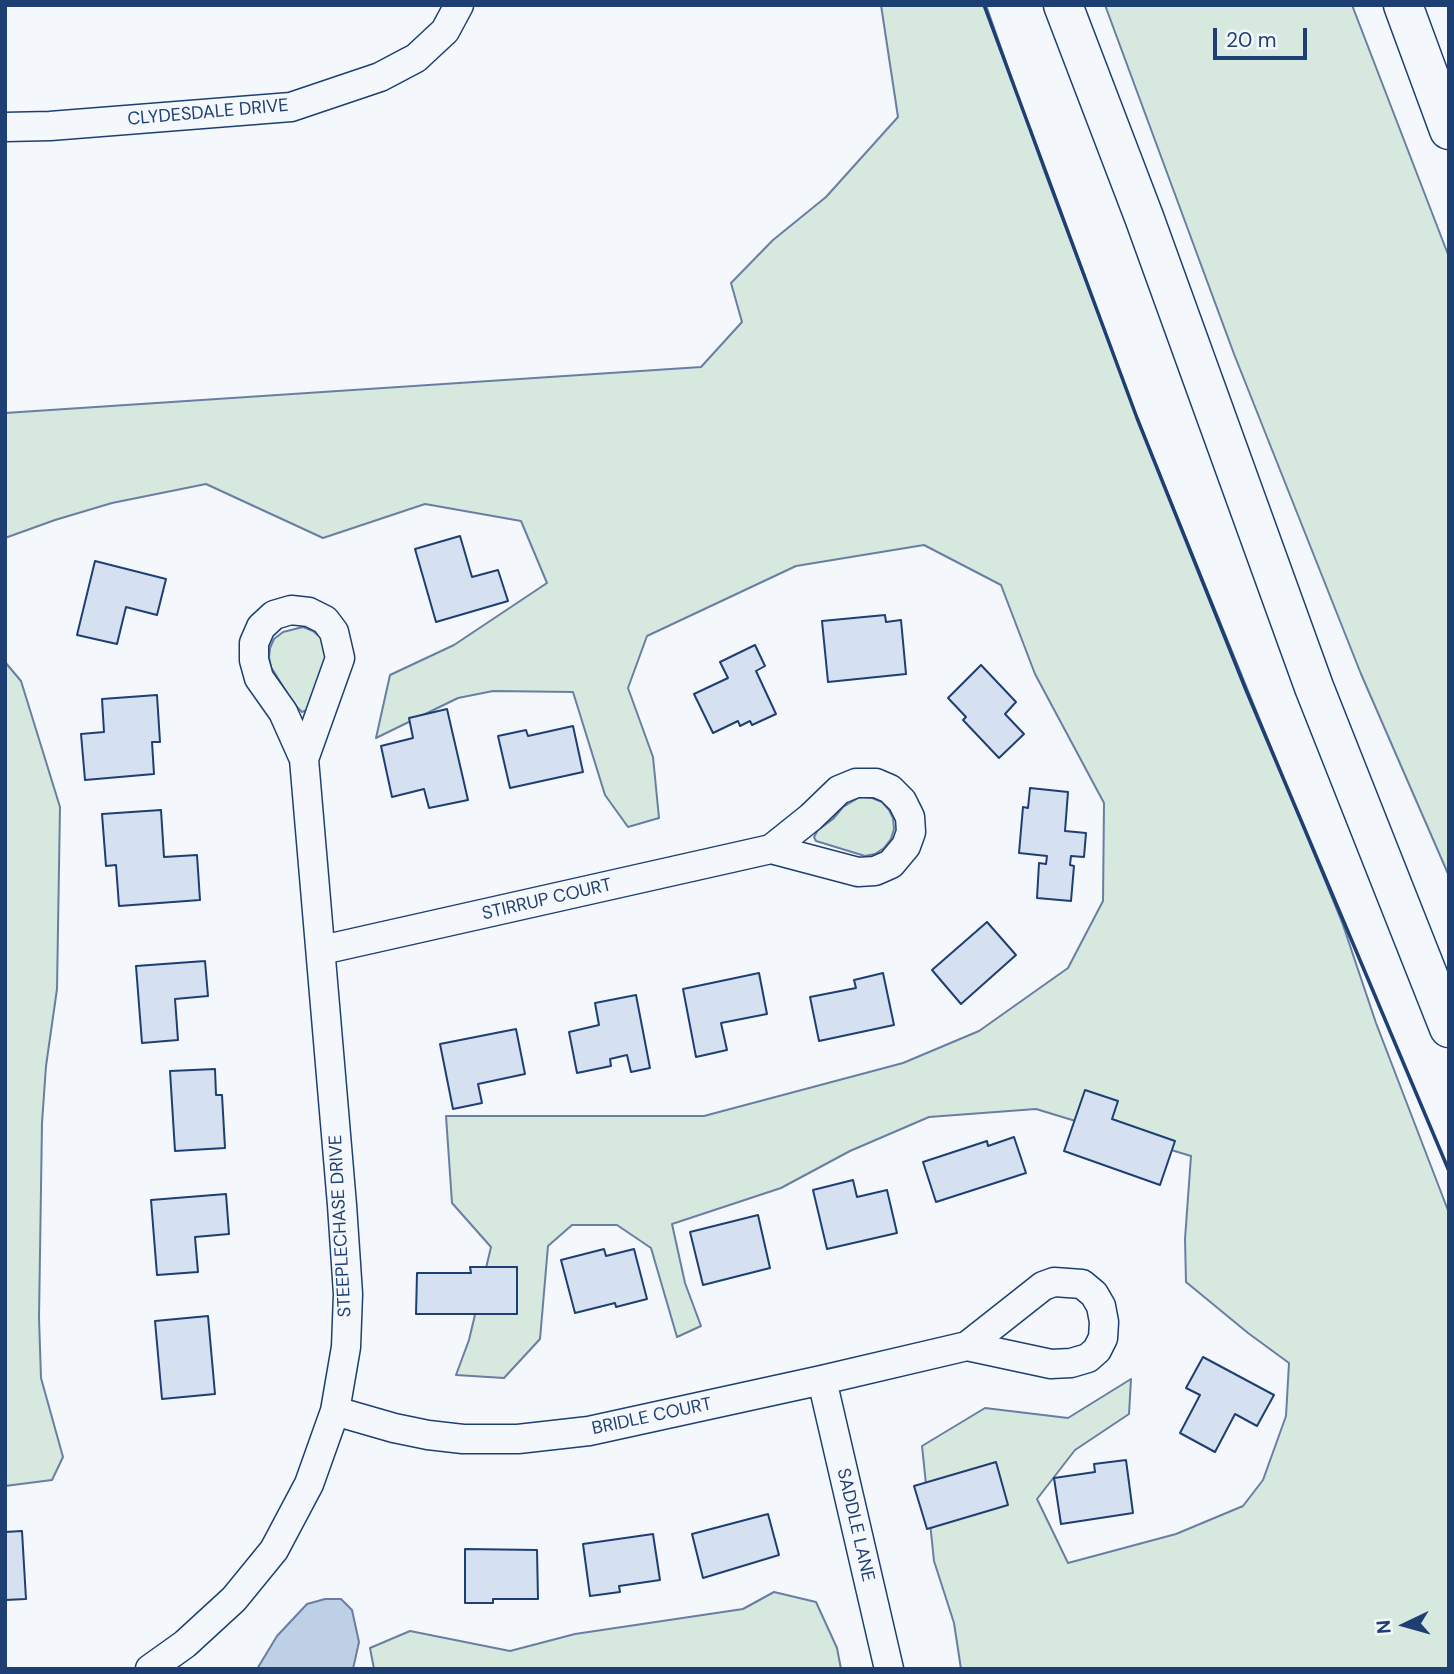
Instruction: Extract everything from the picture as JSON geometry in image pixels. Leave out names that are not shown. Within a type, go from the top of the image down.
[{"type":"highway","points":[[1063,5],[1144,217],[1314,687],[1449,1028]]},
{"type":"highway","points":[[1403,5],[1449,130]]},
{"type":"highway","points":[[1418,5],[1449,67]]},
{"type":"highway","points":[[1314,687],[1449,985]]},
{"type":"street","name":"CLYDESDALE DRIVE","points":[[5,127],[50,126],[291,107],[380,77],[416,58],[445,31],[459,5]]},
{"type":"street","name":"STEEPLECHASE DRIVE","points":[[150,1669],[185,1644],[234,1599],[274,1550],[309,1484],[335,1411],[346,1347],[348,1294],[322,950],[304,759],[283,712],[260,678],[254,660],[254,643],[261,627],[274,615],[291,610],[309,612],[325,620],[334,632],[340,658],[304,759]]},
{"type":"street","name":"STIRRUP COURT","points":[[322,950],[771,849],[839,790],[856,783],[876,783],[890,789],[902,801],[910,817],[911,832],[906,846],[891,864],[875,871],[858,872],[771,849]]},
{"type":"street","name":"BRIDLE COURT","points":[[335,1411],[394,1428],[463,1438],[518,1438],[589,1431],[967,1346]]},
{"type":"street","name":"SADDLE LANE","points":[[822,1380],[889,1669]]},
{"type":"shaded area","points":[[881,5],[986,5],[1045,173],[1137,418],[1342,922],[1376,1023],[1449,1213],[1449,1669],[961,1669],[954,1623],[934,1561],[922,1446],[985,1408],[1068,1418],[1131,1379],[1129,1414],[1075,1450],[1037,1499],[1068,1563],[1176,1534],[1243,1506],[1263,1480],[1286,1416],[1289,1363],[1186,1282],[1185,1239],[1191,1156],[1036,1109],[929,1117],[850,1151],[781,1188],[672,1224],[685,1283],[701,1326],[677,1337],[651,1248],[617,1225],[572,1225],[548,1246],[540,1339],[504,1378],[456,1375],[469,1340],[491,1247],[452,1203],[446,1116],[704,1116],[903,1063],[979,1031],[1068,968],[1103,901],[1104,803],[1035,674],[1001,585],[924,545],[796,566],[647,636],[628,688],[653,757],[659,818],[628,827],[605,795],[573,692],[493,691],[458,698],[376,738],[390,675],[454,645],[547,583],[521,521],[425,504],[323,538],[206,484],[112,503],[5,538],[5,413],[701,367],[742,322],[731,283],[773,240],[826,197],[898,117]]},
{"type":"shaded area","points":[[1105,5],[1352,5],[1449,257],[1449,876],[1361,674],[1234,354]]},
{"type":"shaded area","points":[[303,627],[321,638],[328,657],[307,710],[302,712],[271,667],[269,657],[274,639],[283,632]]},
{"type":"shaded area","points":[[5,662],[21,681],[60,807],[57,989],[46,1066],[42,1123],[39,1318],[41,1378],[63,1457],[52,1480],[5,1486]]},
{"type":"shaded area","points":[[860,797],[882,802],[893,818],[891,839],[884,848],[865,856],[816,841],[814,837],[818,830],[843,807]]},
{"type":"shaded area","points":[[774,1592],[816,1602],[837,1648],[841,1669],[374,1669],[370,1648],[410,1631],[510,1651],[575,1634],[743,1609]]},
{"type":"water","points":[[325,1599],[341,1599],[352,1610],[359,1642],[353,1669],[257,1669],[277,1636],[307,1604]]},
{"type":"building","points":[[460,536],[472,577],[498,570],[508,601],[436,622],[415,549]]},
{"type":"building","points":[[95,561],[166,579],[157,615],[126,607],[117,644],[77,635]]},
{"type":"building","points":[[885,615],[886,622],[901,620],[906,674],[828,682],[822,621]]},
{"type":"building","points":[[755,645],[765,666],[756,671],[776,714],[752,725],[750,721],[740,726],[738,721],[713,733],[694,694],[728,678],[720,662]]},
{"type":"building","points":[[981,665],[1016,702],[1005,714],[1024,734],[999,758],[963,720],[966,717],[948,698]]},
{"type":"building","points":[[157,695],[160,742],[152,742],[154,774],[85,780],[81,734],[104,732],[102,699]]},
{"type":"building","points":[[447,709],[468,800],[429,808],[424,789],[392,797],[381,746],[413,738],[409,718]]},
{"type":"building","points":[[573,726],[583,772],[510,788],[498,736],[526,730],[528,736]]},
{"type":"building","points":[[1030,788],[1068,792],[1065,831],[1086,833],[1084,857],[1071,856],[1070,865],[1074,866],[1071,901],[1037,898],[1039,863],[1046,864],[1047,856],[1019,853],[1023,807],[1028,808]]},
{"type":"building","points":[[161,810],[164,857],[197,855],[200,900],[119,906],[116,865],[106,866],[102,814]]},
{"type":"building","points":[[987,922],[1016,955],[961,1004],[932,970]]},
{"type":"building","points":[[205,961],[208,996],[175,999],[178,1040],[142,1043],[136,966]]},
{"type":"building","points":[[759,973],[767,1014],[721,1023],[727,1050],[696,1057],[683,989]]},
{"type":"building","points":[[883,973],[894,1025],[819,1041],[810,997],[856,988],[854,980]]},
{"type":"building","points":[[636,995],[650,1068],[631,1072],[627,1055],[610,1059],[611,1066],[577,1073],[569,1032],[599,1025],[595,1003]]},
{"type":"building","points":[[516,1029],[525,1074],[478,1084],[482,1103],[453,1109],[440,1044]]},
{"type":"building","points":[[215,1069],[216,1095],[222,1095],[225,1148],[175,1151],[170,1071]]},
{"type":"building","points":[[1085,1090],[1118,1101],[1112,1119],[1175,1141],[1160,1185],[1064,1151]]},
{"type":"building","points":[[1014,1137],[1026,1173],[936,1202],[923,1162],[987,1141],[988,1146]]},
{"type":"building","points":[[853,1180],[857,1197],[887,1190],[897,1233],[827,1249],[813,1190]]},
{"type":"building","points":[[226,1194],[229,1234],[195,1237],[198,1272],[157,1275],[151,1200]]},
{"type":"building","points":[[758,1215],[770,1268],[703,1285],[690,1232]]},
{"type":"building","points":[[604,1249],[606,1256],[634,1249],[647,1299],[616,1307],[615,1303],[575,1313],[561,1260]]},
{"type":"building","points":[[470,1267],[517,1267],[517,1314],[416,1314],[417,1273],[471,1273]]},
{"type":"building","points":[[208,1316],[215,1394],[162,1399],[155,1321]]},
{"type":"building","points":[[1203,1357],[1274,1395],[1257,1426],[1235,1414],[1215,1452],[1180,1433],[1200,1395],[1186,1388]]},
{"type":"building","points":[[1126,1460],[1133,1513],[1061,1524],[1054,1478],[1095,1472],[1094,1464]]},
{"type":"building","points":[[996,1462],[1008,1505],[927,1529],[914,1486]]},
{"type":"building","points":[[768,1514],[779,1555],[703,1578],[692,1534]]},
{"type":"building","points":[[22,1531],[26,1599],[5,1600],[5,1532]]},
{"type":"building","points":[[653,1534],[660,1580],[619,1586],[620,1592],[590,1596],[583,1544]]},
{"type":"building","points":[[465,1549],[537,1550],[538,1599],[493,1599],[493,1603],[465,1603]]},
{"type":"wall","points":[[984,5],[1137,418],[1246,690],[1449,1171]]}]
